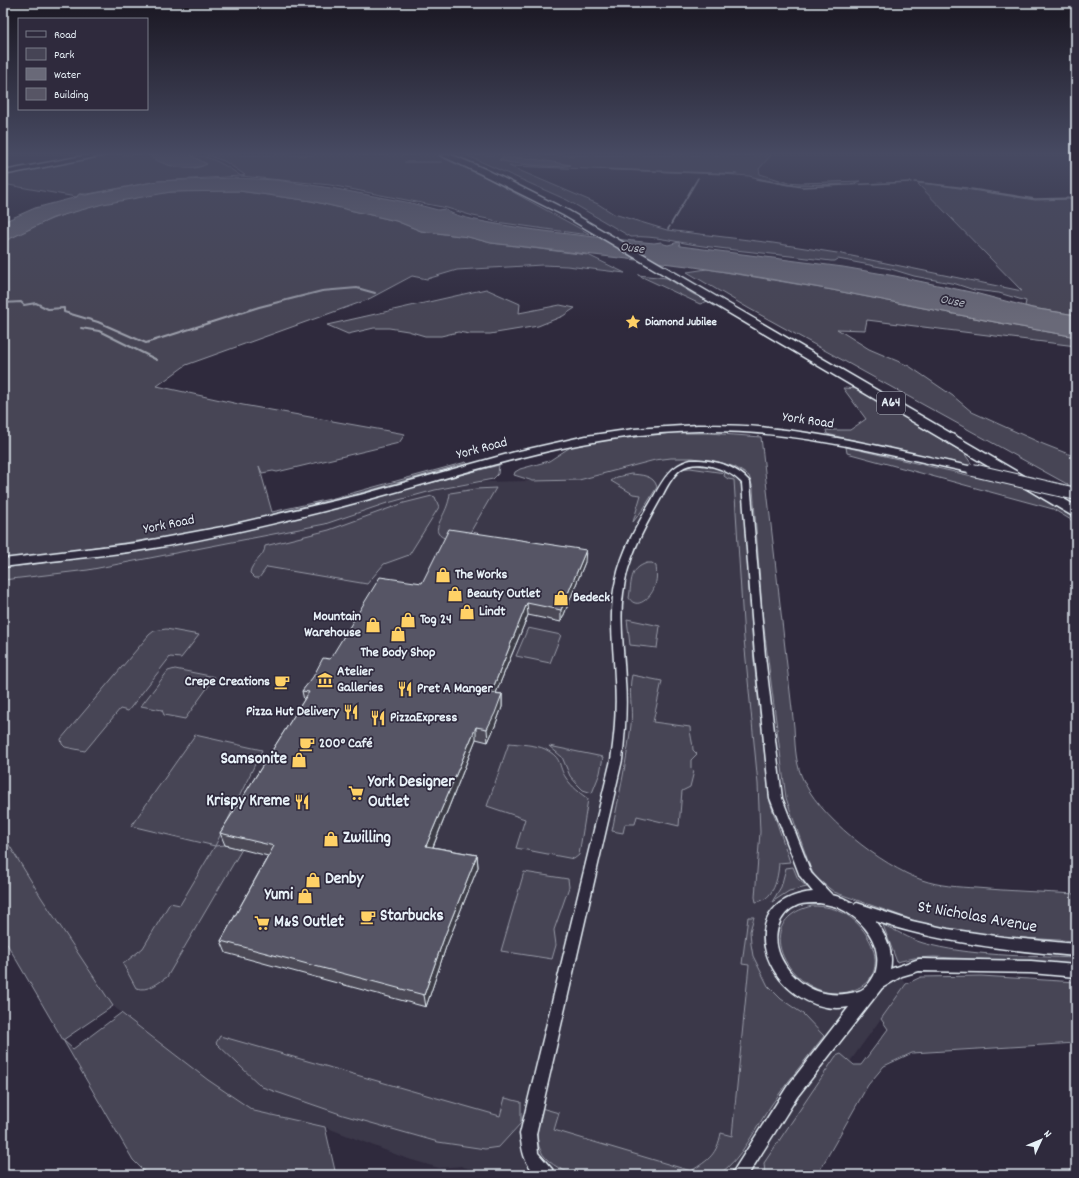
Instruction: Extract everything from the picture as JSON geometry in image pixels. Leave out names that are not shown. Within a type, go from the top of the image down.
[{"type":"highway","name":"A64","points":[[566,210],[570,212]]},
{"type":"highway","name":"A64","points":[[567,210],[710,293],[1076,499]]},
{"type":"highway","name":"A64","points":[[710,293],[1076,512]]},
{"type":"main road","name":"York Road","points":[[3,563],[138,546],[256,524],[571,441],[608,436],[699,428],[762,430],[836,440],[1076,494]]},
{"type":"street","points":[[546,1175],[531,1156],[528,1134],[560,990],[572,950],[612,780],[619,733],[621,695],[617,614],[620,581],[627,555],[635,535],[669,478],[681,465],[692,462],[721,466],[739,475],[746,482],[760,656],[776,798],[806,876],[827,898]]},
{"type":"street","points":[[867,995],[849,1002],[828,1001],[807,994],[789,980],[776,963],[770,945],[770,927],[778,912],[791,902],[808,897],[827,898],[850,907],[865,918],[877,933],[884,950],[885,967],[880,982]]},
{"type":"street","name":"St Nicholas Avenue","points":[[850,907],[928,931],[1006,944],[1076,950]]},
{"type":"street","points":[[739,1175],[792,1092],[867,995],[880,982],[899,971],[919,965],[1031,967],[1076,971]]},
{"type":"shaded area","points":[[693,458],[719,462],[735,467],[749,476],[753,488],[763,621],[786,798],[803,847],[821,863],[906,984],[768,1175],[488,1175],[461,1166],[439,1168],[405,1158],[325,1127],[254,1111],[208,1080],[113,1006],[41,897],[3,835],[3,580],[88,570],[325,524],[384,504],[435,490],[482,482],[579,480],[655,460]]},
{"type":"green space","points":[[78,210],[349,210],[396,221],[421,231],[468,237],[491,243],[588,255],[625,273],[567,266],[542,265],[457,270],[427,279],[412,276],[367,300],[186,365],[157,386],[243,405],[405,434],[399,443],[277,472],[273,471],[262,473],[259,466],[272,512],[330,499],[466,462],[470,467],[465,464],[460,465],[368,491],[273,514],[273,517],[202,532],[3,560],[3,242],[22,232]]},
{"type":"green space","points":[[453,210],[546,210],[590,234],[496,222]]},
{"type":"green space","points":[[584,210],[608,210],[614,214],[667,230],[773,243],[837,253],[1022,291],[943,210],[1076,210],[1076,315],[1025,306],[1026,301],[999,293],[974,290],[956,284],[914,276],[891,269],[838,259],[831,261],[703,246],[658,238],[631,237]]},
{"type":"green space","points":[[707,269],[832,290],[1076,337],[1076,346],[867,320],[865,330],[837,329],[869,349],[909,366],[953,396],[972,412],[1076,457],[1076,489],[748,308],[687,272]]},
{"type":"green space","points":[[638,275],[667,278],[693,294],[708,301],[700,304]]},
{"type":"green space","points":[[486,289],[520,304],[519,313],[560,305],[575,308],[563,316],[538,326],[490,334],[470,334],[458,332],[441,336],[425,336],[389,328],[374,328],[348,334],[327,325]]},
{"type":"green space","points":[[843,388],[859,389],[964,453],[973,466],[827,434],[826,430],[850,430],[866,419]]},
{"type":"green space","points":[[670,433],[709,433],[761,437],[794,727],[796,757],[801,775],[809,790],[821,806],[835,822],[870,851],[888,863],[922,880],[935,884],[955,887],[1076,894],[1076,941],[970,935],[927,925],[834,892],[815,877],[810,867],[786,798],[763,621],[753,488],[749,476],[735,467],[719,462],[693,458],[655,460],[579,480],[533,481],[514,475],[515,472],[520,469],[549,461],[572,446],[620,438]]},
{"type":"green space","points":[[846,447],[1024,488],[1076,519],[1076,523],[1053,509],[847,453]]},
{"type":"green space","points":[[499,465],[498,474],[493,479],[435,490],[384,504],[325,524],[88,570],[3,580],[3,568],[127,552],[288,520]]},
{"type":"green space","points":[[695,465],[715,468],[728,472],[738,480],[742,486],[754,661],[770,802],[790,862],[779,863],[778,875],[771,893],[762,900],[756,902],[755,897],[760,832],[758,784],[744,639],[734,480],[728,479],[724,476],[725,473],[690,468],[679,469]]},
{"type":"green space","points":[[631,474],[643,475],[650,478],[657,487],[633,522],[641,495],[633,494],[611,481],[617,477]]},
{"type":"green space","points":[[496,488],[464,543],[449,540],[441,536],[438,532],[438,527],[448,504],[450,493]]},
{"type":"green space","points":[[432,496],[435,497],[439,507],[409,555],[384,564],[367,584],[267,567],[259,578],[255,578],[250,573],[251,569],[263,553],[265,546],[329,530],[404,503]]},
{"type":"green space","points":[[647,563],[652,563],[656,566],[655,585],[647,599],[640,603],[632,602],[629,598],[632,576],[637,569]]},
{"type":"green space","points":[[627,619],[660,626],[657,648],[630,645]]},
{"type":"green space","points":[[528,628],[561,635],[550,663],[516,656]]},
{"type":"green space","points":[[166,629],[199,635],[181,658],[170,657],[128,711],[120,709],[85,751],[65,747],[62,744],[61,739],[149,635],[154,631]]},
{"type":"green space","points":[[175,669],[215,677],[185,719],[164,715],[162,710],[141,706],[168,671]]},
{"type":"green space","points":[[632,675],[662,681],[653,722],[690,727],[693,750],[697,754],[691,760],[691,768],[694,771],[690,787],[682,791],[679,826],[637,816],[635,824],[625,824],[623,833],[612,831],[623,778],[629,738],[631,719],[630,687]]},
{"type":"green space","points":[[195,735],[262,750],[215,846],[131,826]]},
{"type":"green space","points":[[509,743],[537,747],[545,749],[551,753],[558,759],[563,773],[568,781],[576,790],[588,799],[579,855],[574,859],[516,848],[525,819],[487,806]]},
{"type":"green space","points":[[549,746],[603,757],[600,773],[592,793],[583,790],[577,784],[570,776],[562,757]]},
{"type":"green space","points":[[3,835],[41,897],[113,1006],[63,1040],[3,937]]},
{"type":"green space","points":[[225,845],[242,849],[167,977],[149,988],[136,988],[123,964],[143,948],[170,903],[180,905],[215,846]]},
{"type":"green space","points":[[793,867],[798,879],[807,887],[789,891],[772,902],[781,887],[786,868]]},
{"type":"green space","points":[[524,872],[568,879],[569,887],[554,930],[556,945],[552,959],[501,951]]},
{"type":"green space","points":[[812,906],[821,906],[839,911],[856,922],[864,931],[874,953],[875,964],[872,974],[866,983],[854,990],[834,993],[815,988],[798,977],[786,962],[780,945],[781,929],[791,915]]},
{"type":"green space","points":[[748,917],[754,917],[750,931],[753,956],[768,986],[781,999],[803,1014],[824,1036],[778,1095],[735,1160],[718,1175],[576,1175],[554,1165],[541,1151],[538,1142],[537,1132],[541,1108],[559,1113],[554,1130],[691,1171],[711,1156],[717,1146],[721,1133],[732,1136],[749,965],[742,964]]},
{"type":"green space","points":[[883,925],[923,943],[959,951],[998,955],[1076,958],[1076,964],[934,957],[914,958],[897,962]]},
{"type":"green space","points":[[981,976],[1076,982],[1076,1043],[912,1053],[884,1066],[868,1085],[817,1175],[765,1175],[764,1163],[836,1056],[841,1054],[854,1065],[861,1065],[888,1029],[881,1019],[906,984],[921,977]]},
{"type":"green space","points":[[121,1013],[208,1080],[254,1111],[325,1127],[336,1175],[148,1175],[133,1160],[63,1040],[73,1049]]},
{"type":"green space","points":[[220,1036],[500,1116],[505,1098],[521,1102],[521,1123],[499,1147],[485,1149],[438,1142],[343,1115],[262,1087],[216,1043]]},
{"type":"water","points":[[30,210],[82,210],[53,218],[3,242],[3,222]]},
{"type":"water","name":"Ouse","points":[[349,210],[447,210],[456,215],[479,221],[509,226],[611,239],[654,243],[661,242],[668,245],[679,242],[680,246],[843,267],[895,276],[975,293],[1032,308],[1076,315],[1076,337],[764,278],[688,266],[491,243],[468,237],[421,231],[396,221]]},
{"type":"building","name":"York Designer Outlet","points":[[449,529],[586,550],[561,610],[527,603],[491,693],[502,694],[495,713],[487,729],[476,727],[426,846],[477,855],[445,935],[424,995],[221,941],[274,846],[220,833],[309,692],[302,691],[313,677],[323,658],[330,659],[380,577],[422,583]]},
{"type":"waterway","points":[[671,224],[679,210]]},
{"type":"waterway","points":[[3,303],[21,302],[24,305],[36,303],[48,309],[64,308],[64,312],[98,322],[146,343],[259,307],[322,291],[357,288],[375,293]]},
{"type":"waterway","points":[[81,328],[99,331],[157,360]]},
{"type":"place","name":"Diamond Jubilee","points":[[633,322]]},
{"type":"place","name":"The Works","points":[[443,575]]},
{"type":"place","name":"Beauty Outlet","points":[[455,594]]},
{"type":"place","name":"Bedeck","points":[[561,598]]},
{"type":"place","name":"Lindt","points":[[467,612]]},
{"type":"place","name":"Tog 24","points":[[408,620]]},
{"type":"place","name":"Mountain Warehouse","points":[[373,625]]},
{"type":"place","name":"The Body Shop","points":[[398,634]]},
{"type":"place","name":"Atelier Galleries","points":[[325,680]]},
{"type":"place","name":"Crepe Creations","points":[[282,682]]},
{"type":"place","name":"Pret A Manger","points":[[405,689]]},
{"type":"place","name":"Pizza Hut Delivery","points":[[351,712]]},
{"type":"place","name":"PizzaExpress","points":[[378,718]]},
{"type":"place","name":"200° Café","points":[[307,744]]},
{"type":"place","name":"Samsonite","points":[[299,760]]},
{"type":"place","name":"York Designer Outlet","points":[[356,793]]},
{"type":"place","name":"Krispy Kreme","points":[[302,802]]},
{"type":"place","name":"Zwilling","points":[[331,839]]},
{"type":"place","name":"Denby","points":[[313,880]]},
{"type":"place","name":"Yumi","points":[[305,896]]},
{"type":"place","name":"Starbucks","points":[[368,917]]},
{"type":"place","name":"M&S Outlet","points":[[262,923]]}]
